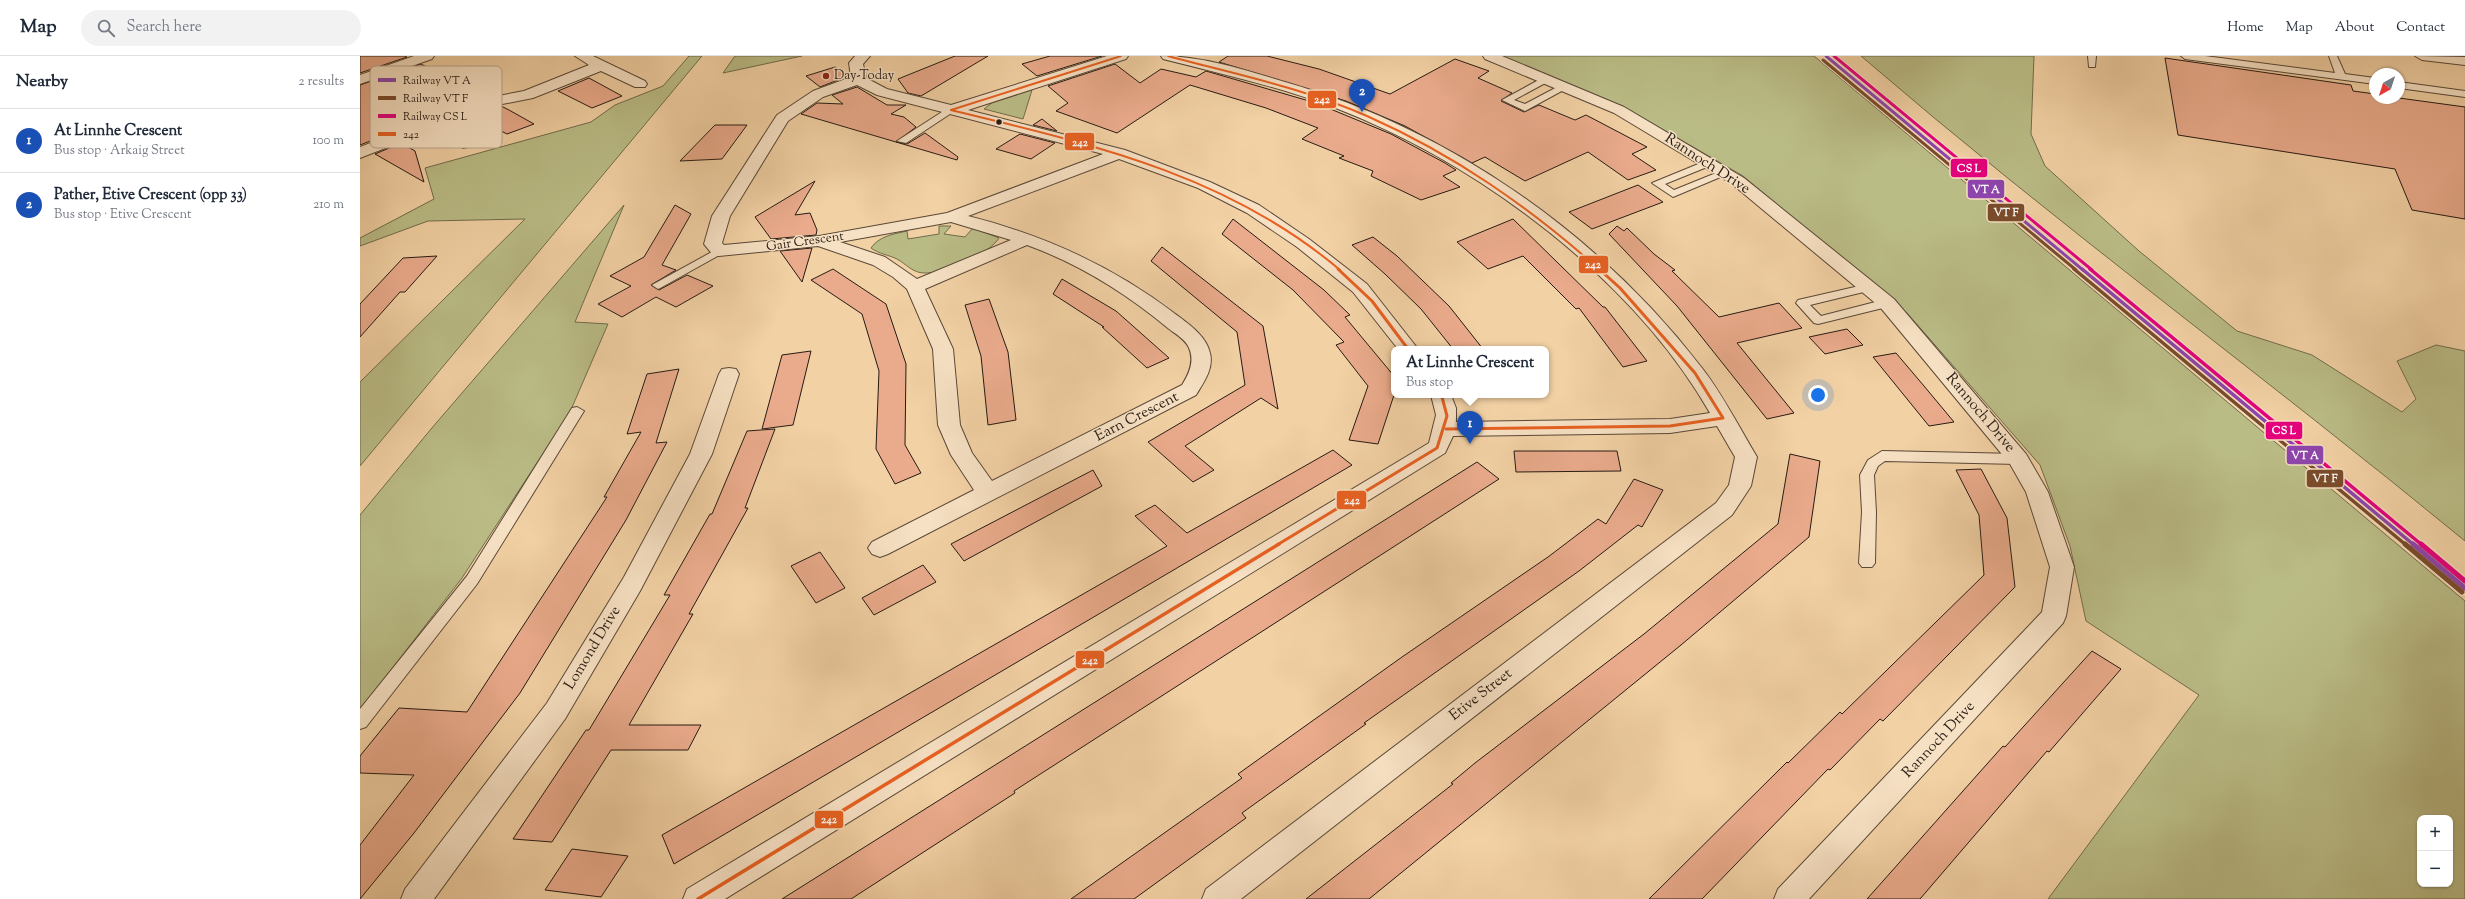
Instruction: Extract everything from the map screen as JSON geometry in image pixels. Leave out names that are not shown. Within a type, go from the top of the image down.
[{"type":"street","points":[[399,66],[427,56]]},
{"type":"street","points":[[582,56],[640,84]]},
{"type":"street","points":[[859,80],[856,63],[863,56]]},
{"type":"street","points":[[951,110],[1121,56]]},
{"type":"street","points":[[1168,56],[1311,95],[1367,116],[1456,162],[1503,192],[1561,235],[1620,288],[1695,373],[1723,418],[1670,426],[1446,429]]},
{"type":"street","name":"Rannoch Drive","points":[[1490,56],[1620,110],[1738,181],[1887,303],[2018,459],[2037,492],[2062,567],[2054,616],[1789,899]]},
{"type":"street","points":[[2422,56],[2465,62]]},
{"type":"street","points":[[502,100],[528,95],[602,65]]},
{"type":"street","points":[[360,80],[370,76]]},
{"type":"street","points":[[719,251],[713,244],[721,216],[782,118],[794,106],[810,97],[839,84],[859,80],[882,92],[1119,154],[1204,185],[1253,209],[1297,238],[1360,288],[1406,346]]},
{"type":"street","points":[[360,153],[373,148]]},
{"type":"street","name":"Gair Crescent","points":[[719,251],[819,241],[951,217],[1119,154]]},
{"type":"street","name":"Earn Crescent","points":[[880,548],[1189,390],[1199,372],[1200,354],[1196,341],[1142,296],[1086,263],[995,227],[951,217]]},
{"type":"street","points":[[914,287],[1026,239]]},
{"type":"street","points":[[819,241],[879,261],[899,273],[914,287],[943,349],[949,425],[962,455],[988,493]]},
{"type":"street","name":"Lomond Drive","points":[[416,899],[556,710],[632,584],[701,454],[729,374]]},
{"type":"street","points":[[698,899],[1411,466],[1437,448],[1446,429],[1442,398]]},
{"type":"street","name":"Etive Street","points":[[1217,899],[1724,509],[1740,486],[1746,457],[1723,418]]},
{"type":"lane","points":[[2186,56],[2369,80]]},
{"type":"lane","points":[[2333,56],[2341,76]]},
{"type":"lane","points":[[1546,79],[1507,100],[1525,108],[1564,87]]},
{"type":"lane","points":[[2405,86],[2465,94]]},
{"type":"lane","points":[[902,141],[951,110]]},
{"type":"lane","points":[[1708,163],[1657,183],[1673,194],[1725,173]]},
{"type":"lane","points":[[658,285],[719,251]]},
{"type":"lane","points":[[1868,288],[1802,303],[1818,320],[1887,303]]},
{"type":"lane","points":[[360,722],[472,580],[577,411]]},
{"type":"lane","points":[[1867,563],[1869,512],[1867,475],[1873,463],[1882,456],[2018,459]]},
{"type":"green space","points":[[689,56],[702,56],[360,466],[360,382],[525,219],[428,221],[360,246],[360,238],[434,199],[425,168],[497,148],[502,148],[502,147],[591,122],[615,105],[663,86]]},
{"type":"green space","points":[[735,56],[802,56],[723,73]]},
{"type":"green space","points":[[1501,56],[1814,56],[2465,601],[2465,899],[2048,899],[2199,695],[2086,621],[2070,546],[2040,465],[1907,313],[1743,176],[1626,108]]},
{"type":"green space","points":[[1861,56],[2034,56],[2031,134],[2045,166],[2139,251],[2237,331],[2312,355],[2402,412],[2416,399],[2397,361],[2436,345],[2465,351],[2465,541],[2010,180]]},
{"type":"green space","points":[[1032,90],[1023,119],[984,109],[993,102]]},
{"type":"green space","points":[[624,205],[575,322],[608,324],[570,412],[462,578],[360,710],[360,515],[431,429]]},
{"type":"green space","points":[[939,226],[951,226],[944,234],[965,237],[973,228],[999,238],[986,250],[965,262],[942,270],[924,273],[916,272],[897,259],[877,252],[871,248],[882,238],[907,231],[908,239],[939,234]]},
{"type":"building","points":[[360,56],[407,57],[381,66],[370,66],[370,70],[360,73]]},
{"type":"building","points":[[955,56],[988,56],[921,96],[908,93],[898,79]]},
{"type":"building","points":[[1050,56],[1102,56],[1037,76],[1022,64]]},
{"type":"building","points":[[1228,56],[1267,56],[1319,69],[1390,94],[1455,59],[1489,71],[1478,78],[1512,93],[1501,101],[1524,112],[1539,105],[1575,120],[1586,115],[1647,147],[1632,154],[1656,170],[1628,180],[1588,152],[1525,181],[1485,157],[1472,163],[1405,126],[1346,101],[1219,62]]},
{"type":"building","points":[[2165,58],[2351,85],[2353,91],[2369,93],[2369,104],[2405,104],[2405,99],[2465,107],[2465,219],[2412,210],[2395,169],[2178,135]]},
{"type":"building","points":[[1115,64],[1140,83],[1161,69],[1196,77],[1206,71],[1316,103],[1391,134],[1445,163],[1456,170],[1443,176],[1460,187],[1421,200],[1371,176],[1373,171],[1339,158],[1344,156],[1302,139],[1318,128],[1266,108],[1190,85],[1117,133],[1056,111],[1068,103],[1048,86]]},
{"type":"building","name":"Day-Today","points":[[835,67],[848,76],[820,87],[806,76]]},
{"type":"building","points":[[589,78],[622,96],[592,108],[558,91]]},
{"type":"building","points":[[370,82],[370,141],[360,145],[360,85]]},
{"type":"building","points":[[857,87],[887,105],[906,105],[891,114],[904,117],[916,127],[896,142],[907,144],[925,133],[958,157],[957,160],[801,114],[817,103],[843,104],[832,95]]},
{"type":"building","points":[[502,106],[534,124],[507,134],[502,132]]},
{"type":"building","points":[[1042,119],[1057,131],[1033,125]]},
{"type":"building","points":[[715,125],[747,125],[722,159],[680,161]]},
{"type":"building","points":[[1020,134],[1055,143],[1031,159],[996,149]]},
{"type":"building","points":[[389,148],[410,148],[415,151],[424,182],[375,154]]},
{"type":"building","points":[[815,181],[795,215],[810,213],[817,230],[816,235],[771,239],[755,217]]},
{"type":"building","points":[[1638,185],[1663,202],[1592,229],[1569,212]]},
{"type":"building","points":[[675,205],[691,214],[662,265],[676,270],[651,285],[659,290],[687,275],[713,286],[676,307],[656,297],[622,317],[598,304],[631,286],[610,276],[644,257]]},
{"type":"building","points":[[1233,219],[1324,290],[1350,315],[1345,317],[1391,372],[1391,398],[1393,398],[1378,444],[1349,440],[1368,386],[1336,345],[1344,342],[1293,290],[1222,234]]},
{"type":"building","points":[[1513,219],[1603,307],[1605,307],[1647,361],[1623,367],[1579,308],[1576,309],[1523,256],[1488,269],[1457,242]]},
{"type":"building","points":[[1617,226],[1624,231],[1627,228],[1654,254],[1675,270],[1672,271],[1719,317],[1779,303],[1802,328],[1737,343],[1794,413],[1767,419],[1677,306],[1609,234]]},
{"type":"building","points":[[1373,237],[1397,256],[1449,306],[1481,346],[1451,346],[1421,309],[1352,245]]},
{"type":"building","points":[[1162,247],[1263,326],[1278,409],[1261,398],[1185,446],[1214,470],[1193,482],[1148,442],[1245,385],[1237,332],[1151,261]]},
{"type":"building","points":[[812,248],[802,282],[780,251]]},
{"type":"building","points":[[437,256],[405,292],[400,292],[360,337],[360,304],[403,258]]},
{"type":"building","points":[[833,269],[886,304],[906,364],[905,445],[921,473],[895,484],[876,449],[879,371],[862,314],[811,280]]},
{"type":"building","points":[[1062,279],[1116,311],[1169,358],[1147,368],[1102,327],[1104,327],[1053,294]]},
{"type":"building","points":[[989,299],[1008,352],[1016,420],[988,425],[981,356],[965,305]]},
{"type":"building","points":[[1847,329],[1863,345],[1825,354],[1809,337]]},
{"type":"building","points":[[811,351],[793,425],[762,429],[782,355]]},
{"type":"building","points":[[1896,353],[1954,422],[1929,426],[1873,357]]},
{"type":"building","points":[[679,369],[656,443],[667,442],[626,520],[520,693],[414,833],[360,899],[360,845],[414,775],[360,773],[360,756],[399,708],[467,712],[607,497],[604,497],[641,432],[627,434],[647,374]]},
{"type":"building","points":[[775,429],[745,508],[748,508],[689,614],[693,614],[629,725],[701,725],[688,750],[611,750],[552,842],[513,839],[586,730],[589,730],[670,595],[664,595],[710,514],[712,514],[747,431]]},
{"type":"building","points":[[1333,450],[1352,465],[674,864],[662,835],[1167,546],[1135,516],[1155,505],[1187,533]]},
{"type":"building","points":[[1514,451],[1617,451],[1621,471],[1516,472]]},
{"type":"building","points":[[1790,454],[1820,461],[1809,537],[1681,645],[1369,899],[1306,899],[1453,784],[1451,783],[1475,763],[1644,634],[1778,524]]},
{"type":"building","points":[[1477,462],[1499,479],[1014,791],[1015,793],[851,899],[782,899]]},
{"type":"building","points":[[1981,469],[2007,518],[2015,587],[1883,721],[1880,719],[1830,770],[1828,769],[1702,899],[1649,899],[1787,762],[1788,763],[1840,712],[1842,714],[1984,575],[1979,515],[1956,470]]},
{"type":"building","points":[[1093,470],[1102,486],[964,561],[951,544]]},
{"type":"building","points":[[1634,479],[1663,490],[1642,527],[1638,525],[1579,571],[1364,723],[1366,724],[1242,813],[1246,818],[1134,899],[1071,899],[1242,778],[1238,774],[1402,657],[1548,557],[1598,519],[1606,524]]},
{"type":"building","points":[[820,552],[845,588],[816,603],[791,566]]},
{"type":"building","points":[[923,565],[936,582],[874,615],[862,598]]},
{"type":"building","points":[[2092,651],[2121,669],[2049,752],[2047,751],[1920,899],[1867,899],[2003,746],[2005,747]]},
{"type":"building","points":[[572,849],[628,856],[601,897],[545,890]]},
{"type":"transit line","name":"242","points":[[951,110],[1121,56]]},
{"type":"transit line","name":"242","points":[[1168,56],[1311,95],[1367,116],[1456,162],[1503,191],[1555,230],[1620,288],[1695,373],[1723,418],[1670,426],[1446,429]]},
{"type":"transit line","points":[[1826,56],[2465,588]]},
{"type":"transit line","points":[[1834,56],[2465,581]]},
{"type":"transit line","points":[[1823,60],[2462,592]]},
{"type":"transit line","name":"242","points":[[951,110],[1035,130],[1118,153],[1183,176],[1246,206],[1305,244],[1359,287],[1379,309],[1406,346]]},
{"type":"transit line","name":"242","points":[[698,899],[1437,448],[1447,416],[1442,398]]},
{"type":"place","name":"Day-Today","points":[[826,76]]},
{"type":"place","name":"Pather, Etive Crescent (opp 33)","points":[[1362,112]]},
{"type":"place","name":"At Linnhe Crescent","points":[[1470,444]]}]
